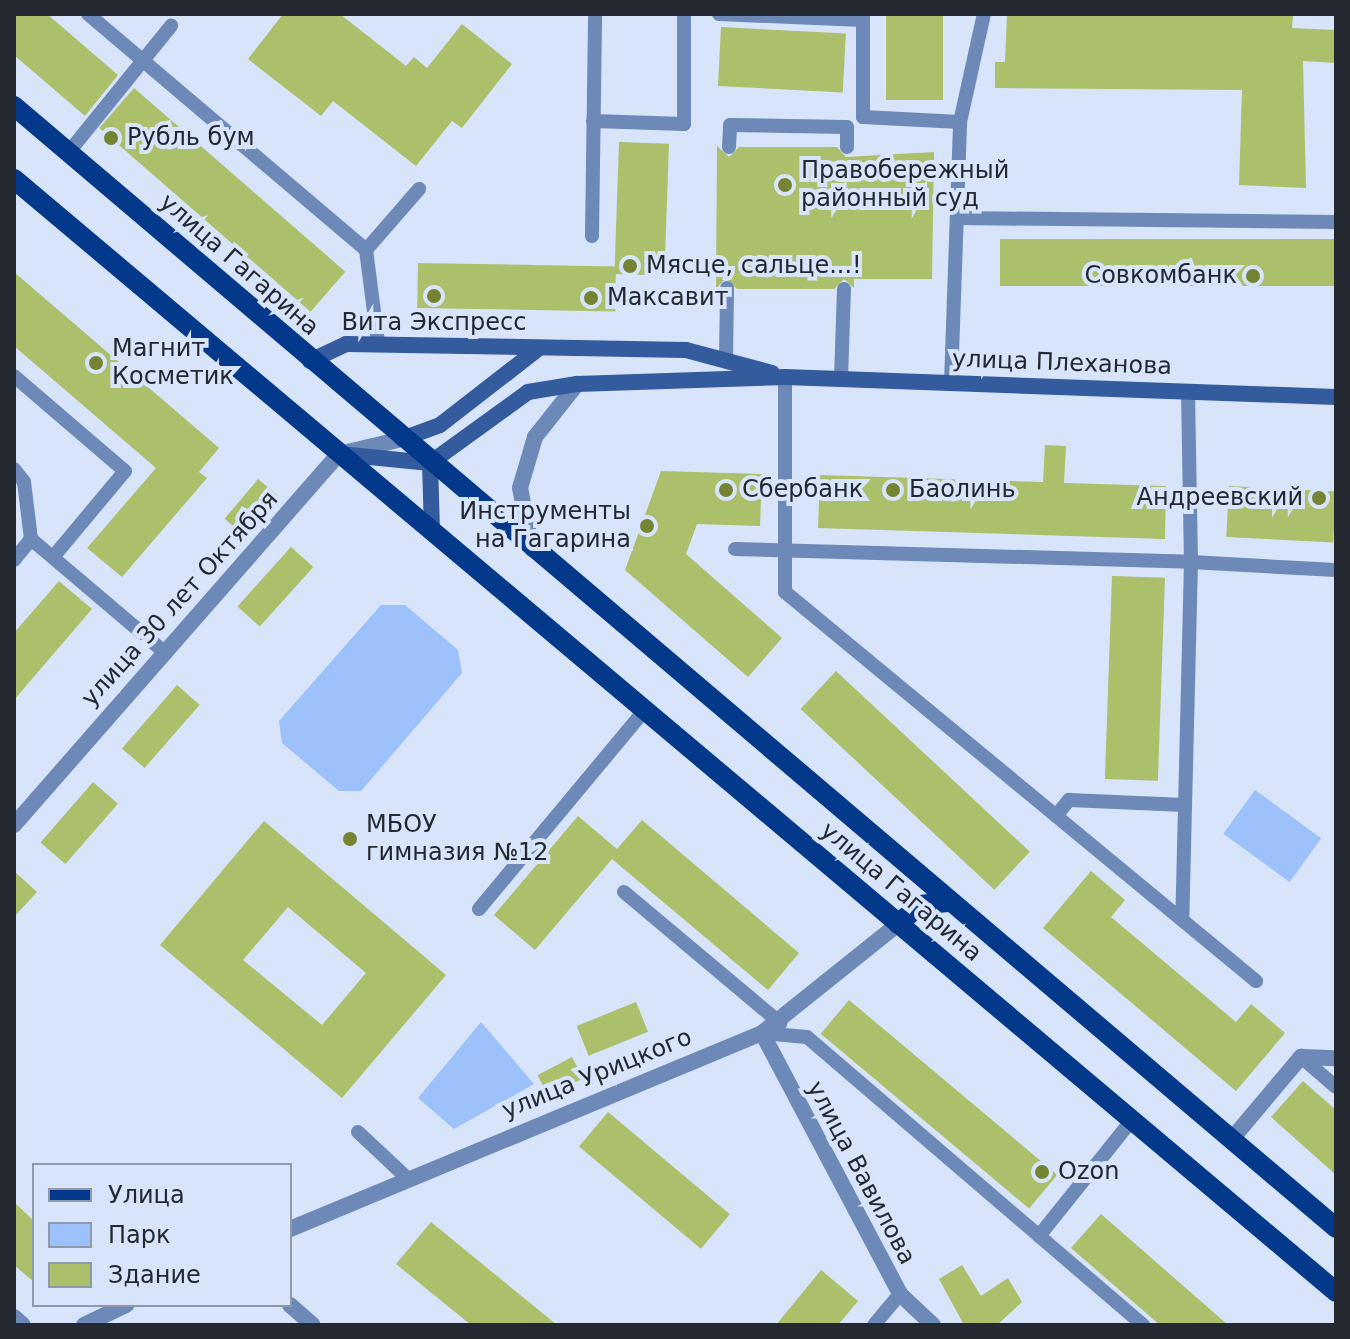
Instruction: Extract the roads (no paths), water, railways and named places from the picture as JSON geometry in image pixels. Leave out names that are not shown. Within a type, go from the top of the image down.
[{"type":"main road","name":"улица Гагарина","points":[[14,106],[430,463],[1336,1228]]},
{"type":"main road","name":"улица Гагарина","points":[[14,179],[1336,1292]]},
{"type":"main road","name":"улица Плеханова","points":[[310,361],[346,344],[378,343],[686,350],[785,377]]},
{"type":"main road","points":[[402,439],[468,406],[538,349]]},
{"type":"main road","name":"улица Плеханова","points":[[430,463],[528,392],[577,384],[785,377],[1336,397]]},
{"type":"main road","points":[[432,531],[430,463],[468,406]]},
{"type":"main road","points":[[339,454],[430,463]]},
{"type":"main road","points":[[898,924],[920,905],[950,902]]},
{"type":"street","points":[[532,549],[520,488],[535,437],[577,384]]},
{"type":"street","points":[[339,454],[402,439]]},
{"type":"street","name":"улица 30 лет Октября","points":[[14,825],[163,651],[339,454]]},
{"type":"street","name":"улица Урицкого","points":[[292,1228],[406,1177],[762,1033],[780,1023],[898,924]]},
{"type":"street","name":"улица Вавилова","points":[[762,1033],[900,1294],[933,1325]]},
{"type":"street","points":[[1231,1140],[1301,1057],[1336,1058]]},
{"type":"street","points":[[84,1325],[122,1307]]},
{"type":"street","points":[[292,1307],[313,1325]]},
{"type":"street","points":[[14,1317],[23,1325]]},
{"type":"lane","points":[[88,14],[366,250],[378,343]]},
{"type":"lane","points":[[592,236],[595,14]]},
{"type":"lane","points":[[593,121],[684,124],[684,14]]},
{"type":"lane","points":[[719,14],[863,17],[863,117],[960,122]]},
{"type":"lane","points":[[951,383],[960,122],[984,14]]},
{"type":"lane","points":[[68,153],[171,26]]},
{"type":"lane","points":[[729,147],[730,125],[847,127],[847,147]]},
{"type":"lane","points":[[366,250],[419,189]]},
{"type":"lane","points":[[957,218],[1336,222]]},
{"type":"lane","points":[[726,361],[727,288]]},
{"type":"lane","points":[[841,379],[844,289]]},
{"type":"lane","points":[[14,376],[125,471],[53,557]]},
{"type":"lane","points":[[785,377],[785,592],[1256,981]]},
{"type":"lane","points":[[1182,920],[1191,562],[1188,391]]},
{"type":"lane","points":[[14,469],[24,482],[31,539],[163,651]]},
{"type":"lane","points":[[14,560],[31,539]]},
{"type":"lane","points":[[735,549],[1191,562],[1336,570]]},
{"type":"lane","points":[[479,909],[645,710]]},
{"type":"lane","points":[[1056,816],[1069,800],[1185,805]]},
{"type":"lane","points":[[624,892],[780,1023]]},
{"type":"lane","points":[[762,1033],[807,1037],[1143,1325]]},
{"type":"lane","points":[[1301,1057],[1336,1087]]},
{"type":"lane","points":[[1039,1236],[1132,1120]]},
{"type":"lane","points":[[358,1132],[406,1177]]},
{"type":"lane","points":[[874,1325],[900,1294]]},
{"type":"place","name":"Рубль бум","points":[[111,138]]},
{"type":"place","name":"Правобережный районный суд","points":[[785,185]]},
{"type":"place","name":"Мясце, сальце...!","points":[[630,266]]},
{"type":"place","name":"Совкомбанк","points":[[1253,276]]},
{"type":"place","name":"Вита Экспресс","points":[[434,296]]},
{"type":"place","name":"Максавит","points":[[591,298]]},
{"type":"place","name":"Магнит Косметик","points":[[96,363]]},
{"type":"place","name":"Сбербанк","points":[[726,490]]},
{"type":"place","name":"Баолинь","points":[[893,490]]},
{"type":"place","name":"Андреевский","points":[[1319,498]]},
{"type":"place","name":"Инструменты на Гагарина","points":[[647,526]]},
{"type":"place","name":"МБОУ гимназия №12","points":[[350,839]]},
{"type":"place","name":"Ozon","points":[[1042,1172]]}]
